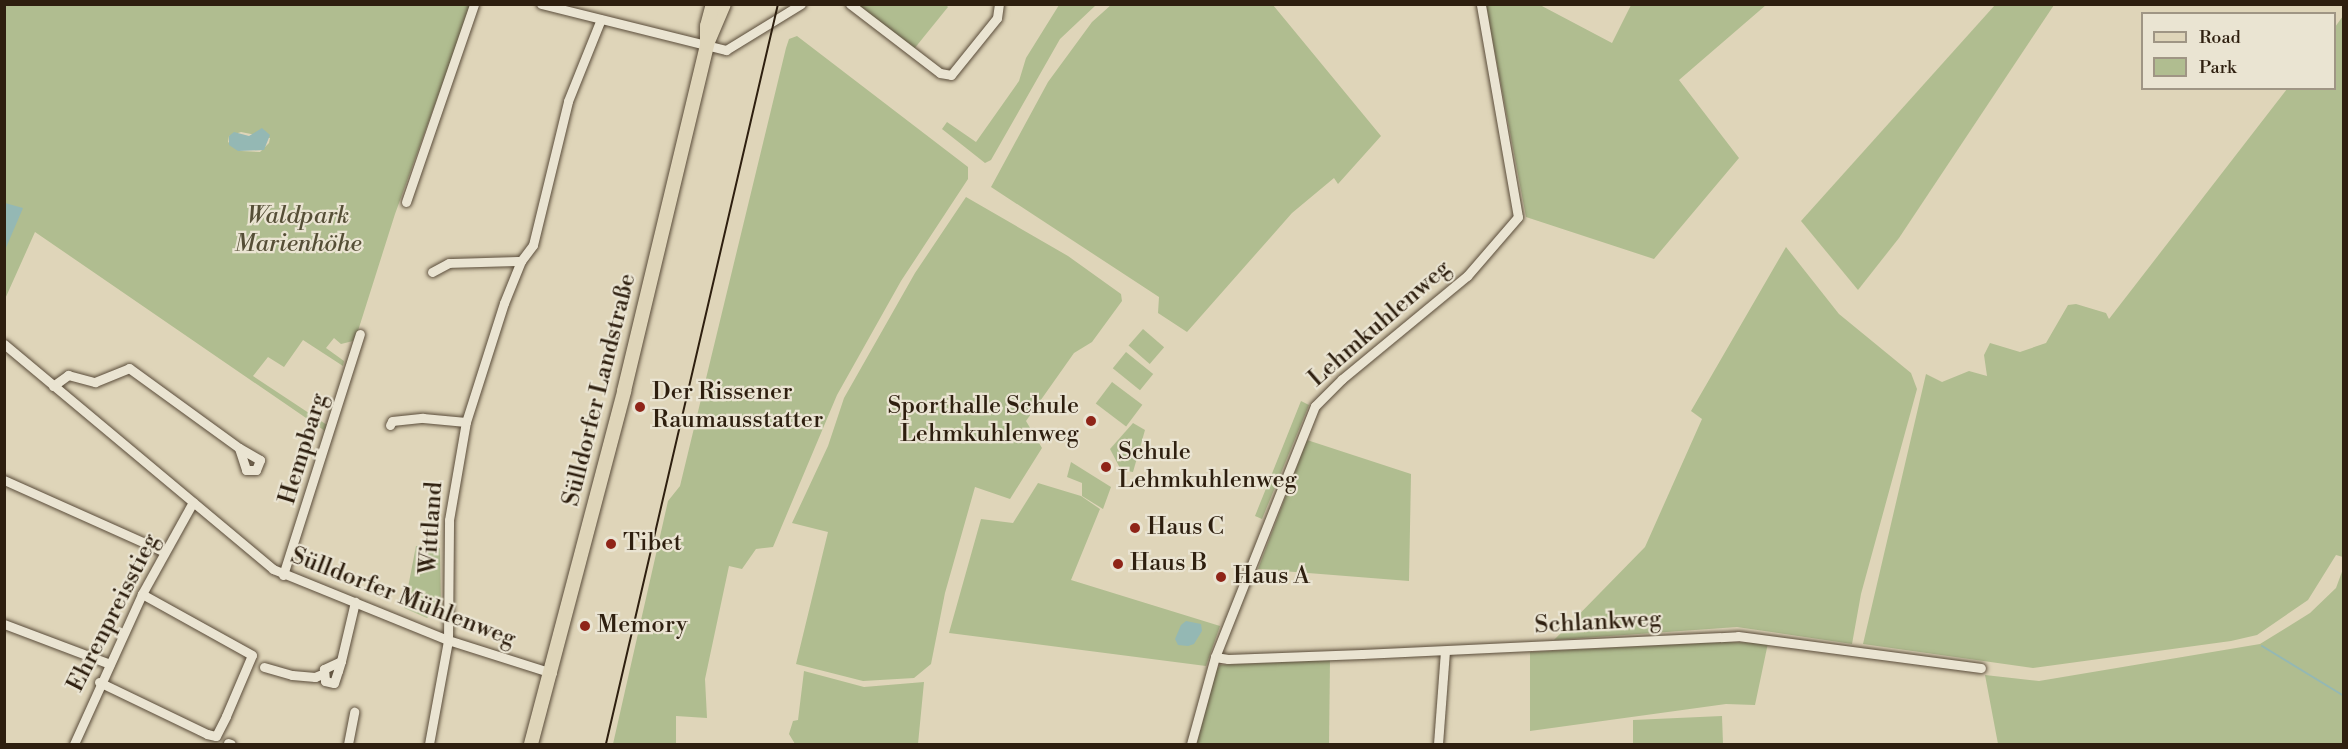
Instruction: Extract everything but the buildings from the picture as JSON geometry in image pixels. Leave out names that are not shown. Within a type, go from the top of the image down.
[{"type":"main road","name":"Sülldorfer Landstraße","points":[[707,44],[707,26],[713,4]]},
{"type":"main road","name":"Sülldorfer Landstraße","points":[[531,744],[552,673],[707,44],[724,4]]},
{"type":"street","points":[[406,202],[474,4]]},
{"type":"street","points":[[541,4],[726,50],[735,47],[801,4]]},
{"type":"street","points":[[850,4],[940,73],[951,75],[997,18],[999,4]]},
{"type":"street","name":"Lehmkuhlenweg","points":[[1191,744],[1215,657],[1315,406],[1342,379],[1467,276],[1518,217],[1481,4]]},
{"type":"street","name":"Wittland","points":[[429,744],[448,640],[448,520],[466,422],[483,361],[520,261],[533,245],[568,101],[601,19]]},
{"type":"street","points":[[432,272],[449,263],[520,261]]},
{"type":"street","name":"Hempbarg","points":[[283,575],[360,334]]},
{"type":"street","name":"Sülldorfer Mühlenweg","points":[[4,344],[283,575],[448,640],[552,673]]},
{"type":"street","points":[[53,386],[68,375],[95,382],[129,368],[239,448]]},
{"type":"street","points":[[390,425],[392,421],[423,418],[466,422]]},
{"type":"street","points":[[4,480],[165,552]]},
{"type":"street","name":"Ehrenpreisstieg","points":[[74,744],[99,682],[110,664],[142,594],[193,502]]},
{"type":"street","points":[[99,682],[216,736],[252,655],[142,594]]},
{"type":"street","points":[[322,674],[325,681],[334,683],[355,602]]},
{"type":"street","points":[[4,624],[110,664]]},
{"type":"street","name":"Schlankweg","points":[[1215,657],[1228,660],[1738,636],[1981,668]]},
{"type":"street","points":[[1438,744],[1445,651]]},
{"type":"street","points":[[264,667],[292,675],[315,677],[322,674],[330,663],[341,661]]},
{"type":"street","points":[[348,744],[354,712]]},
{"type":"green space","points":[[945,4],[948,7],[914,49],[856,5]]},
{"type":"green space","points":[[1112,4],[1273,5],[1381,136],[1338,184],[1334,178],[1292,213],[1187,332],[1158,313],[1159,297],[991,187],[1048,82],[1092,22]]},
{"type":"green space","name":"Waldpark Marienhöhe","points":[[5,5],[471,5],[395,214],[357,334],[353,341],[341,344],[334,338],[326,348],[344,361],[343,366],[303,340],[284,367],[268,357],[253,376],[327,425],[325,431],[35,232],[5,299]],"holes":[[[241,132],[270,138],[269,143],[260,152],[241,151],[228,142],[229,136]]]},
{"type":"green space","points":[[1059,5],[1096,5],[1060,39],[991,160],[985,163],[942,129],[947,122],[976,142],[1019,81],[1026,58]]},
{"type":"green space","points":[[1486,5],[1540,5],[1612,43],[1631,5],[1766,5],[1679,80],[1739,158],[1654,259],[1526,217]]},
{"type":"green space","points":[[1995,5],[2054,5],[1899,238],[1858,290],[1801,221]]},
{"type":"green space","points":[[2343,16],[2343,557],[2336,555],[2308,600],[2257,635],[2231,641],[2033,668],[1863,644],[1926,374],[1942,382],[1969,371],[1987,376],[1984,355],[1990,343],[2020,352],[2046,343],[2068,305],[2076,304],[2106,313],[2109,319],[2286,90],[2336,90],[2336,26]]},
{"type":"green space","points":[[797,36],[968,167],[968,179],[901,281],[837,395],[773,547],[756,549],[742,569],[729,566],[705,679],[707,718],[676,716],[676,744],[613,744],[668,501],[680,486],[786,48],[789,39]]},
{"type":"green space","points":[[966,197],[1068,256],[1121,294],[1122,301],[1092,342],[1074,353],[1026,421],[1042,448],[1010,499],[975,487],[945,593],[931,664],[914,678],[863,681],[796,664],[828,532],[792,523],[828,446],[844,398],[915,273]]},
{"type":"green space","points":[[1786,247],[1839,314],[1911,373],[1917,389],[1861,594],[1852,644],[1737,627],[1554,640],[1645,547],[1702,419],[1691,411]]},
{"type":"green space","points":[[1143,329],[1164,347],[1150,364],[1129,346]]},
{"type":"green space","points":[[1126,352],[1153,374],[1140,390],[1113,368]]},
{"type":"green space","points":[[1112,382],[1142,405],[1126,426],[1096,404]]},
{"type":"green space","points":[[1301,401],[1309,405],[1262,519],[1255,516]]},
{"type":"green space","points":[[1133,423],[1145,430],[1133,472],[1121,470],[1110,449]]},
{"type":"green space","points":[[1307,440],[1411,474],[1409,581],[1258,569]]},
{"type":"green space","points":[[1071,462],[1111,487],[1103,509],[1082,496],[1082,483],[1067,477]]},
{"type":"green space","points":[[1038,483],[1081,496],[1100,509],[1071,580],[1220,626],[1206,666],[949,633],[981,519],[1013,523]]},
{"type":"green space","points":[[416,546],[440,548],[441,608],[427,618],[404,608]]},
{"type":"green space","points":[[2343,569],[2343,744],[1998,744],[1985,675],[2039,681],[2260,644],[2310,613],[2336,588]]},
{"type":"green space","points":[[1724,642],[1768,643],[1755,705],[1726,704],[1530,731],[1530,652]]},
{"type":"green space","points":[[1330,660],[1329,744],[1197,744],[1215,672],[1220,665]]},
{"type":"green space","points":[[804,671],[864,687],[924,682],[918,744],[795,744],[789,734],[793,721],[798,720]]},
{"type":"green space","points":[[1722,716],[1723,744],[1633,744],[1633,720]]},
{"type":"water","points":[[262,128],[270,135],[264,150],[238,151],[229,145],[229,136],[234,132],[249,136]]},
{"type":"water","points":[[4,203],[23,208],[5,250]]},
{"type":"water","points":[[1186,621],[1201,624],[1202,631],[1194,644],[1178,645],[1175,639],[1181,625]]},
{"type":"waterway","points":[[2262,646],[2344,696]]},
{"type":"tram line","points":[[606,744],[778,4]]},
{"type":"place","name":"Der Rissener Raumausstatter","points":[[640,407]]},
{"type":"place","name":"Sporthalle Schule Lehmkuhlenweg","points":[[1091,421]]},
{"type":"place","name":"Schule Lehmkuhlenweg","points":[[1106,467]]},
{"type":"place","name":"Haus C","points":[[1135,528]]},
{"type":"place","name":"Tibet","points":[[611,544]]},
{"type":"place","name":"Haus B","points":[[1118,564]]},
{"type":"place","name":"Haus A","points":[[1221,577]]},
{"type":"place","name":"Memory","points":[[585,626]]}]
